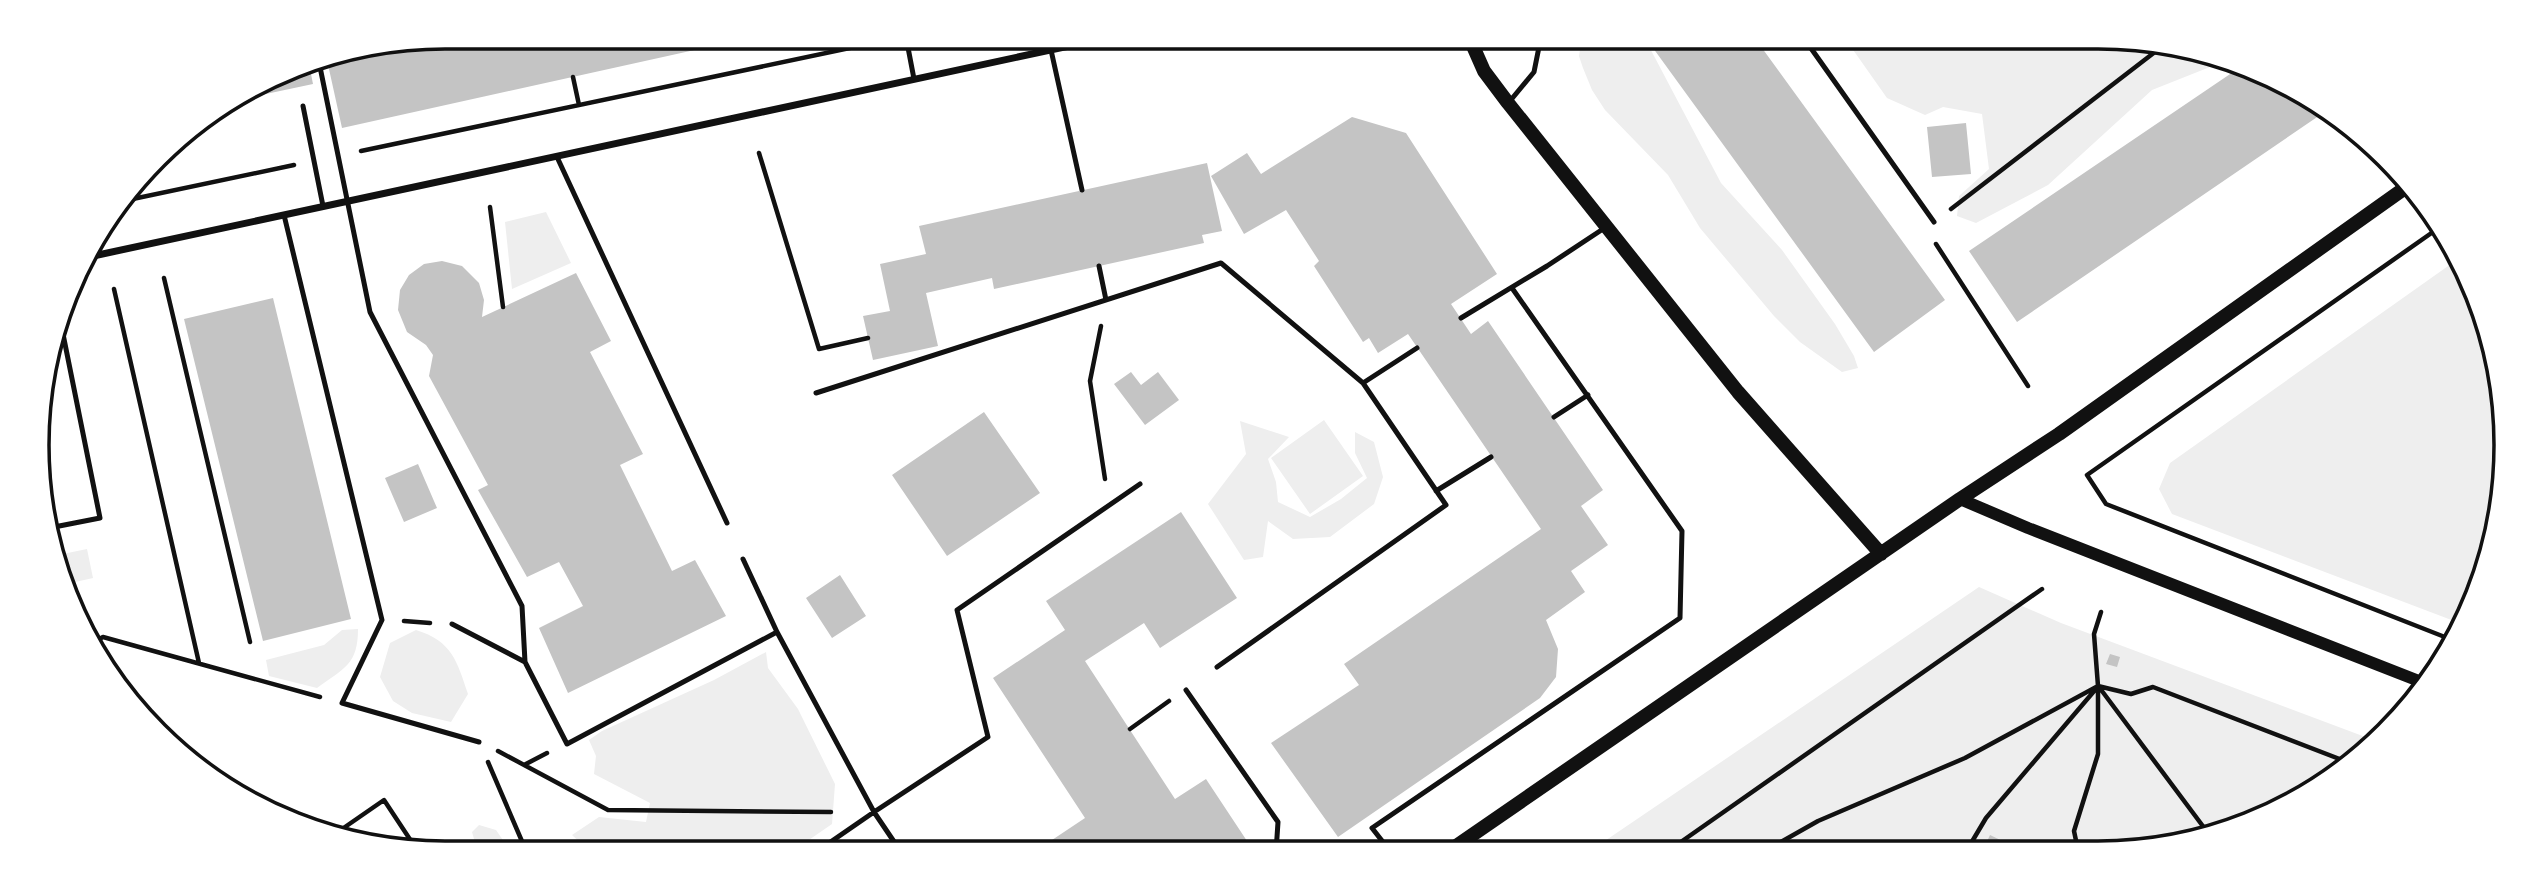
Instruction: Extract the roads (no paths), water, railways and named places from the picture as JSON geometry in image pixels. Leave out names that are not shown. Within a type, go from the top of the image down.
[{"type":"main road","points":[[1474,49],[1484,71],[1508,103],[1738,392],[1881,554]]},
{"type":"main road","points":[[1463,841],[1960,499],[2059,434],[2401,191]]},
{"type":"street","points":[[98,255],[1056,49]]},
{"type":"street","points":[[1960,499],[2040,533],[2416,680]]},
{"type":"lane","points":[[908,49],[914,79]]},
{"type":"lane","points":[[1508,103],[1534,72],[1539,49]]},
{"type":"lane","points":[[1811,49],[1934,222]]},
{"type":"lane","points":[[1051,50],[1082,190]]},
{"type":"lane","points":[[320,69],[370,312],[522,606],[525,662],[567,744],[777,632]]},
{"type":"lane","points":[[303,106],[323,206]]},
{"type":"lane","points":[[557,157],[727,523]]},
{"type":"lane","points":[[284,215],[382,620],[342,703],[480,741]]},
{"type":"lane","points":[[1461,318],[1606,226]]},
{"type":"lane","points":[[816,393],[1221,263],[1363,383],[1446,506],[1217,667]]},
{"type":"lane","points":[[1099,266],[1106,300]]},
{"type":"lane","points":[[1382,841],[1372,828],[1680,618],[1682,531],[1511,288]]},
{"type":"lane","points":[[58,526],[100,518],[64,338]]},
{"type":"lane","points":[[1363,383],[1417,348]]},
{"type":"lane","points":[[1554,417],[1588,395]]},
{"type":"lane","points":[[1436,491],[1491,457]]},
{"type":"lane","points":[[832,841],[988,737],[957,610],[1140,484]]},
{"type":"lane","points":[[743,559],[777,632],[874,812],[894,841]]},
{"type":"lane","points":[[452,624],[525,662]]},
{"type":"lane","points":[[1186,690],[1279,822],[1277,841]]}]
